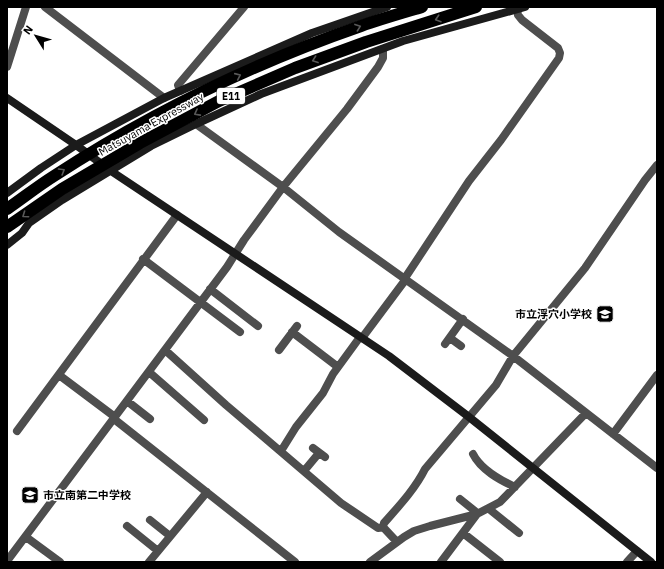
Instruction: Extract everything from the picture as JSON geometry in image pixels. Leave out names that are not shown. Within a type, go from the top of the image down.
[{"type":"highway","name":"Matsuyama Expressway","points":[[7,209],[53,176],[130,130],[212,87],[310,45],[361,26],[422,7]]},
{"type":"highway","name":"Matsuyama Expressway","points":[[7,227],[62,189],[133,146],[219,101],[295,68],[359,44],[476,7]]},
{"type":"street","points":[[7,67],[26,7]]},
{"type":"street","points":[[45,7],[164,98]]},
{"type":"street","points":[[180,91],[178,85],[244,7]]},
{"type":"street","points":[[7,193],[76,145],[164,98],[312,33],[387,7]]},
{"type":"street","points":[[7,245],[22,233],[29,223],[62,200],[151,146],[261,94],[403,41],[521,8]]},
{"type":"street","points":[[281,451],[296,427],[323,393],[338,367],[406,278],[469,181],[501,140],[559,58],[560,53],[558,48],[522,20],[518,15],[521,8]]},
{"type":"street","points":[[7,561],[149,372],[236,254],[283,187],[347,109],[378,68],[383,58],[384,48]]},
{"type":"street","points":[[7,98],[76,145],[110,171],[389,356],[469,417],[651,562]]},
{"type":"street","points":[[196,124],[283,187],[396,274],[406,278],[513,356],[657,468]]},
{"type":"street","points":[[383,527],[384,523],[420,479],[425,469],[496,385],[513,356],[585,268],[645,180],[657,165]]},
{"type":"street","points":[[17,431],[177,214]]},
{"type":"street","points":[[144,259],[240,332]]},
{"type":"street","points":[[210,289],[256,321]]},
{"type":"street","points":[[461,346],[448,341],[463,319]]},
{"type":"street","points":[[280,344],[295,329],[338,367]]},
{"type":"street","points":[[165,350],[226,405],[341,503],[378,528],[383,527],[398,542]]},
{"type":"street","points":[[149,372],[204,420]]},
{"type":"street","points":[[59,375],[296,562]]},
{"type":"street","points":[[613,434],[657,375]]},
{"type":"street","points":[[127,401],[150,419]]},
{"type":"street","points":[[370,562],[414,532],[477,514],[500,502],[586,413]]},
{"type":"street","points":[[304,471],[319,453]]},
{"type":"street","points":[[473,454],[477,462],[491,473],[515,487]]},
{"type":"street","points":[[149,562],[207,492]]},
{"type":"street","points":[[460,499],[477,514]]},
{"type":"street","points":[[489,509],[519,533]]},
{"type":"street","points":[[441,562],[477,514]]},
{"type":"street","points":[[150,520],[170,536]]},
{"type":"street","points":[[127,526],[158,551]]},
{"type":"street","points":[[463,533],[500,562]]},
{"type":"street","points":[[26,537],[60,562]]},
{"type":"street","points":[[627,562],[637,551]]},
{"type":"place","name":"市立浮穴小学校","points":[[605,314]]},
{"type":"place","name":"市立南第二中学校","points":[[30,495]]}]
